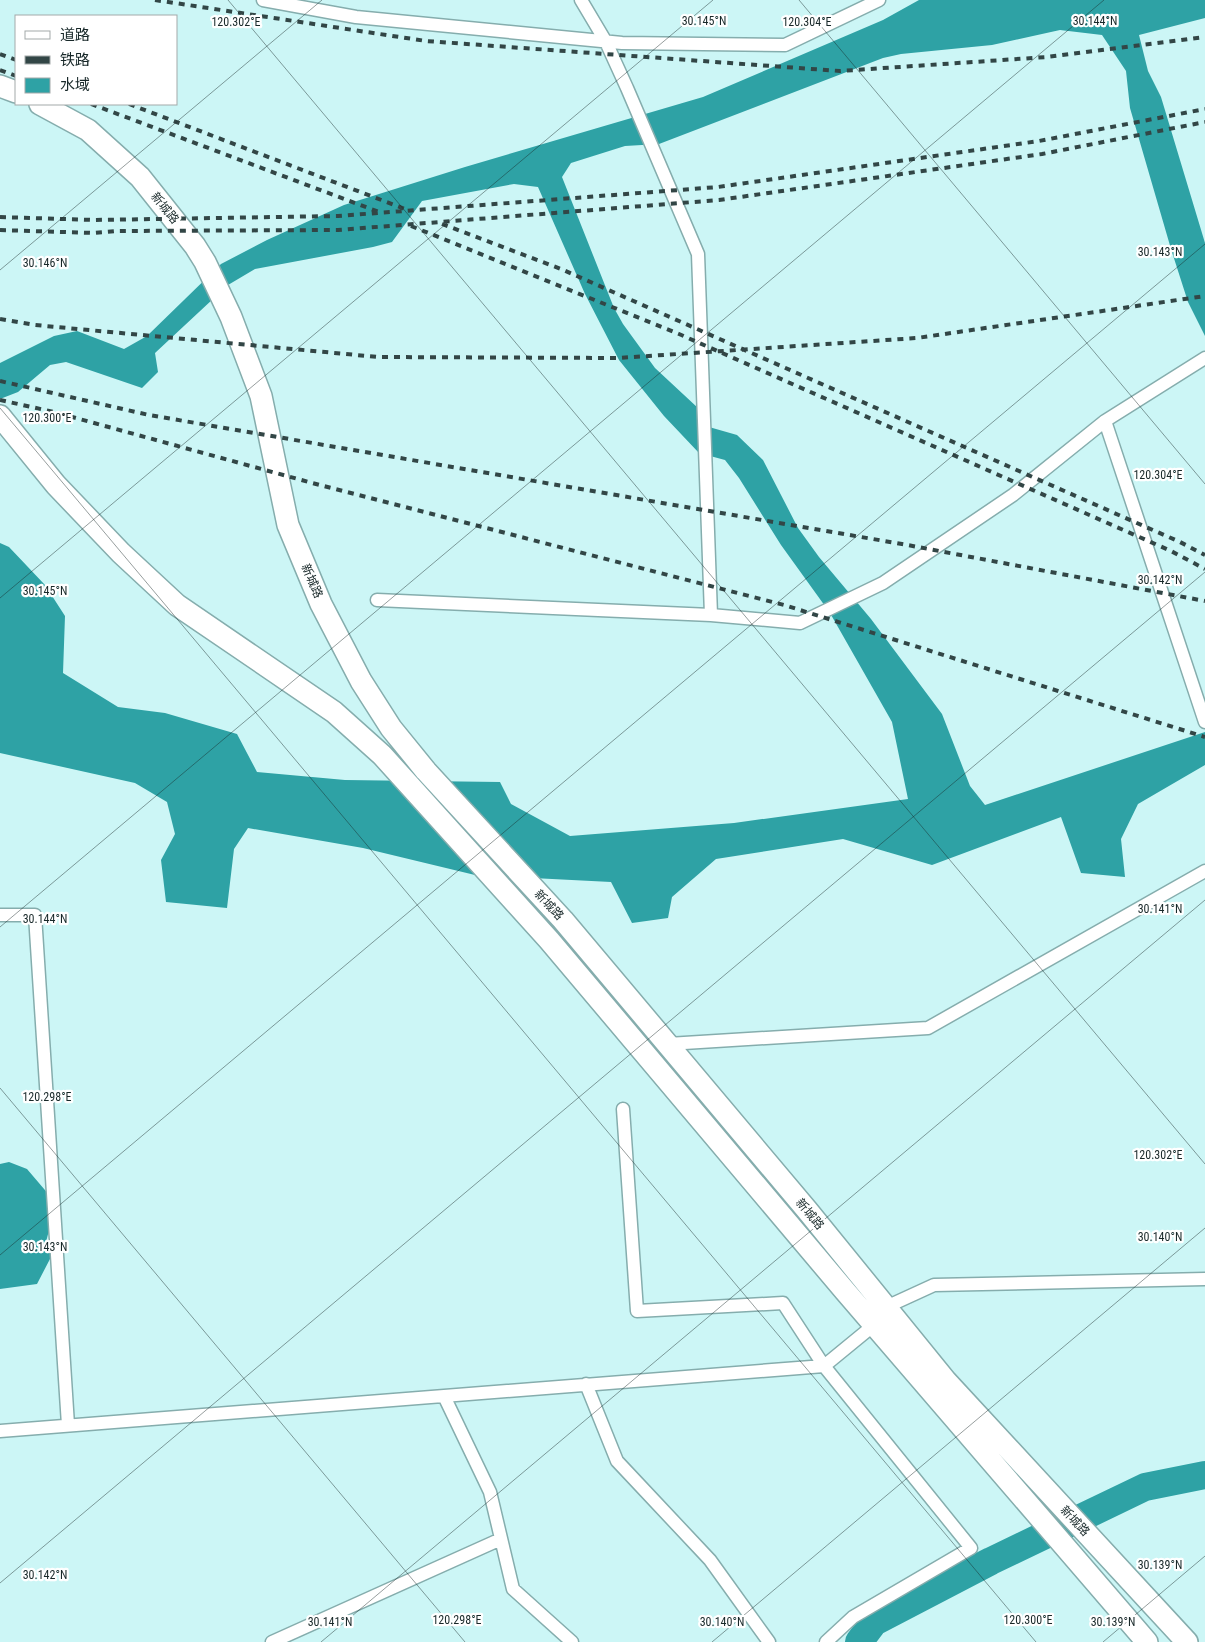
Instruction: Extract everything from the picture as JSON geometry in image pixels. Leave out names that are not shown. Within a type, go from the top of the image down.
[{"type":"main road","points":[[0,86],[15,92]]},
{"type":"main road","name":"新城路","points":[[42,105],[88,130],[140,177],[195,246],[205,262],[231,317],[261,396],[288,525],[321,604],[360,681],[391,728],[433,779],[569,928],[668,1044],[807,1210],[946,1381],[1186,1642]]},
{"type":"main road","name":"新城路","points":[[0,416],[56,485],[121,553],[170,599],[334,712],[401,776],[549,940],[874,1325],[1147,1642]]},
{"type":"street","points":[[265,0],[356,17],[606,42],[785,45],[879,0]]},
{"type":"street","points":[[581,0],[606,42],[698,254],[711,615]]},
{"type":"street","points":[[377,600],[711,615],[800,623],[883,583],[1014,495],[1105,421],[1205,358]]},
{"type":"street","points":[[1105,421],[1205,722]]},
{"type":"street","points":[[668,1044],[928,1028],[1205,872]]},
{"type":"street","points":[[0,915],[35,914],[68,1425]]},
{"type":"street","points":[[623,1109],[637,1311],[783,1303],[824,1366],[971,1548],[853,1617],[826,1642]]},
{"type":"street","points":[[886,1307],[934,1285],[1205,1279]]},
{"type":"street","points":[[0,1431],[824,1366],[874,1325]]},
{"type":"street","points":[[586,1384],[617,1461],[710,1560],[769,1642]]},
{"type":"street","points":[[444,1396],[490,1492],[513,1589],[572,1642]]},
{"type":"street","points":[[272,1642],[501,1539]]},
{"type":"water","points":[[919,0],[1205,0],[1205,18],[1139,35],[1148,71],[1161,97],[1205,243],[1205,336],[1188,302],[1171,249],[1130,108],[1126,71],[1102,35],[1060,30],[992,45],[901,54],[883,58],[659,144],[625,146],[571,163],[562,177],[614,308],[623,324],[655,368],[698,408],[709,427],[737,435],[763,460],[798,528],[819,557],[871,619],[942,714],[970,786],[985,805],[1205,732],[1205,765],[1138,804],[1121,839],[1125,877],[1081,873],[1061,817],[932,865],[843,839],[716,859],[672,897],[668,918],[632,923],[611,882],[475,875],[363,848],[248,828],[234,849],[227,908],[166,902],[161,860],[175,834],[167,802],[135,783],[0,753],[0,543],[9,547],[45,585],[65,616],[63,673],[118,707],[165,713],[237,734],[257,772],[345,780],[500,782],[511,804],[570,836],[734,823],[908,799],[892,722],[830,613],[781,545],[739,478],[725,460],[699,453],[664,416],[619,360],[585,294],[538,187],[514,184],[422,201],[392,242],[255,269],[228,285],[155,353],[158,372],[142,388],[66,362],[50,365],[18,392],[0,399],[0,363],[54,336],[77,331],[124,349],[147,336],[221,264],[267,240],[344,205],[465,167],[703,97],[883,20]]},
{"type":"water","points":[[9,1162],[27,1169],[56,1203],[46,1242],[51,1257],[37,1284],[0,1289],[0,1164]]},
{"type":"waterway","points":[[859,1642],[874,1622],[991,1561],[1145,1487],[1205,1475]]},
{"type":"railway","points":[[155,0],[426,41],[840,71],[1047,57],[1205,37]]},
{"type":"railway","points":[[0,54],[15,60]]},
{"type":"railway","points":[[0,70],[15,76]]},
{"type":"railway","points":[[94,105],[379,212]]},
{"type":"railway","points":[[132,105],[405,209]]},
{"type":"railway","points":[[0,217],[94,220],[338,216],[718,187],[1039,141],[1205,109]]},
{"type":"railway","points":[[0,230],[94,233],[117,231],[338,230],[719,200],[1042,154],[1205,122]]},
{"type":"railway","points":[[442,224],[561,269],[1180,542],[1205,555]]},
{"type":"railway","points":[[411,226],[679,334],[1171,551],[1205,569]]},
{"type":"railway","points":[[0,319],[35,325],[378,357],[618,358],[917,338],[1205,296]]},
{"type":"railway","points":[[0,381],[149,415],[902,544],[1205,601]]},
{"type":"railway","points":[[0,400],[54,412],[316,484],[784,605],[1205,737]]}]
